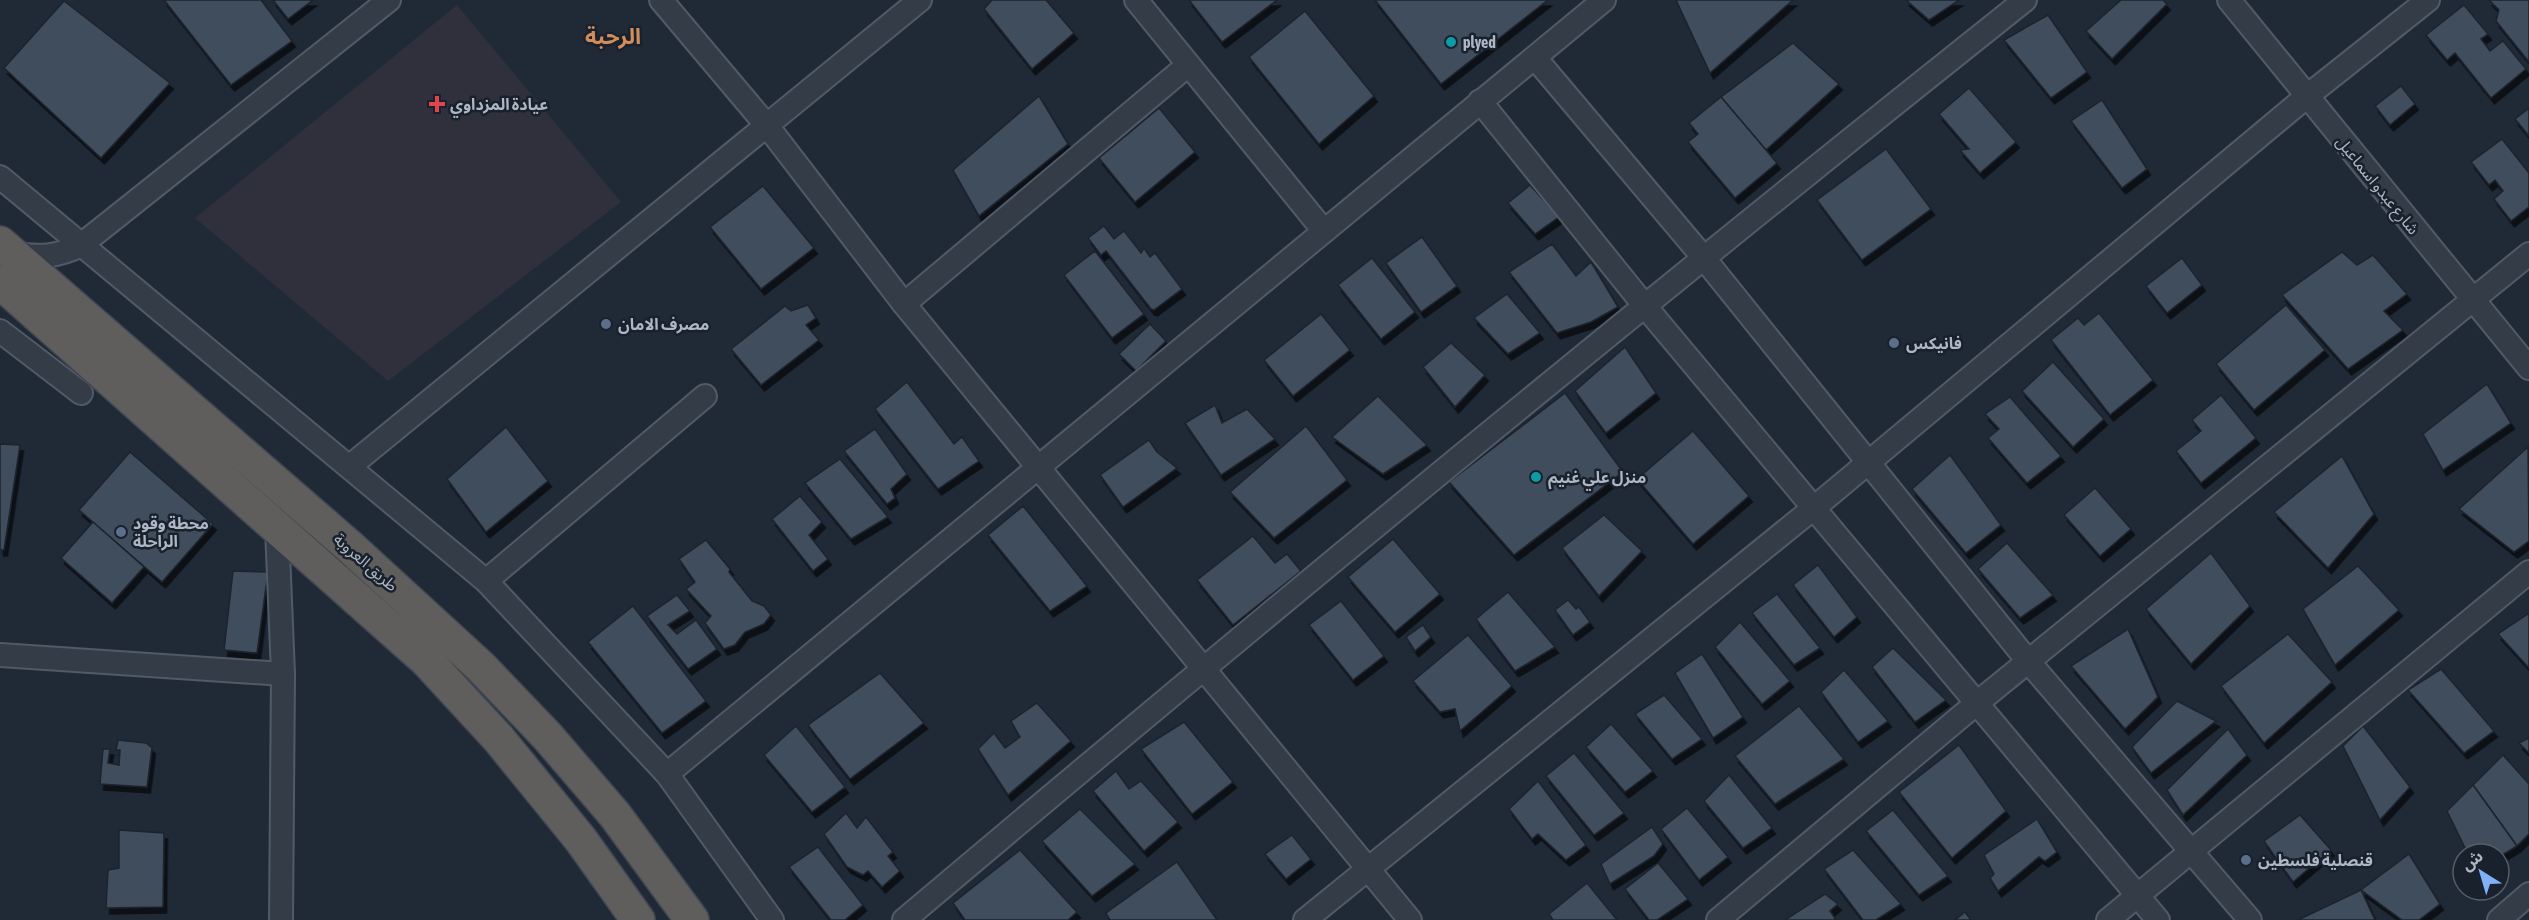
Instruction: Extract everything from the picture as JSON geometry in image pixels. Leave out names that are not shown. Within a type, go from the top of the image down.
[{"type":"highway","name":"طريق العروبة","points":[[4,259],[277,528],[427,660],[498,738],[581,840],[638,920]]},
{"type":"highway","name":"طريق العروبة","points":[[4,259],[331,531],[481,667],[548,737],[615,815],[692,920]]},
{"type":"street","points":[[4,259],[52,256],[81,245],[389,0]]},
{"type":"street","points":[[661,0],[768,127],[904,304],[1040,466],[1410,920]]},
{"type":"street","points":[[349,467],[768,127],[920,0]]},
{"type":"street","points":[[1136,0],[1324,231]]},
{"type":"street","points":[[667,774],[1324,231],[1479,100],[1536,59],[1604,0]]},
{"type":"street","points":[[904,920],[1203,667],[1703,256],[2025,0]]},
{"type":"street","name":"شارع عبدو اسماعيل","points":[[2229,0],[2529,368]]},
{"type":"street","points":[[1305,920],[1815,507],[2306,96],[2428,0]]},
{"type":"street","points":[[1536,59],[1703,256],[2028,662],[2250,920]]},
{"type":"street","points":[[904,304],[1188,65]]},
{"type":"street","points":[[1479,100],[1644,305],[2158,920]]},
{"type":"street","points":[[0,177],[486,581],[667,774],[772,920]]},
{"type":"street","points":[[1718,920],[1977,703],[2529,254]]},
{"type":"street","points":[[0,331],[81,393]]},
{"type":"street","points":[[486,581],[705,396]]},
{"type":"street","points":[[277,528],[283,674],[281,920]]},
{"type":"street","points":[[2108,920],[2529,572]]},
{"type":"street","points":[[0,655],[283,674]]},
{"type":"street","points":[[2499,920],[2529,894]]},
{"type":"shaded area","name":"عيادة المزداوي","points":[[457,5],[621,202],[388,381],[195,218]]},
{"type":"building","points":[[164,0],[261,0],[292,41],[231,85]]},
{"type":"building","points":[[273,0],[313,0],[288,19]]},
{"type":"building","points":[[992,0],[1046,0],[1074,33],[1032,69],[984,9]]},
{"type":"building","points":[[1189,0],[1277,0],[1222,42]]},
{"type":"building","name":"plyed","points":[[1375,0],[1548,0],[1441,84]]},
{"type":"building","points":[[1676,0],[1793,0],[1710,73]]},
{"type":"building","points":[[1906,0],[1959,0],[1929,20]]},
{"type":"building","points":[[2121,0],[2163,0],[2167,4],[2112,59],[2086,31]]},
{"type":"building","points":[[2489,0],[2529,0],[2529,62],[2496,21],[2499,10]]},
{"type":"building","points":[[64,1],[170,83],[101,158],[4,68]]},
{"type":"building","points":[[2464,5],[2488,34],[2481,39],[2490,51],[2503,41],[2526,69],[2491,98],[2455,53],[2447,60],[2426,35]]},
{"type":"building","points":[[1305,11],[1374,96],[1319,144],[1249,57]]},
{"type":"building","points":[[2048,15],[2087,72],[2051,98],[2004,40]]},
{"type":"building","points":[[1793,43],[1839,84],[1766,150],[1721,97]]},
{"type":"building","points":[[2401,86],[2415,104],[2390,125],[2375,106]]},
{"type":"building","points":[[1969,88],[2016,142],[1980,173],[1960,150],[1969,149],[1939,114]]},
{"type":"building","points":[[1039,96],[1068,144],[979,216],[953,170]]},
{"type":"building","points":[[1721,97],[1777,163],[1735,198],[1688,142],[1698,134],[1689,123]]},
{"type":"building","points":[[2102,100],[2147,169],[2122,188],[2071,121]]},
{"type":"building","points":[[1159,108],[1195,152],[1135,202],[1099,158]]},
{"type":"building","points":[[2529,108],[2529,136],[2515,119]]},
{"type":"building","points":[[2502,139],[2529,173],[2529,207],[2511,221],[2494,199],[2503,191],[2495,180],[2489,185],[2471,162]]},
{"type":"building","points":[[1886,149],[1931,209],[1862,260],[1817,200]]},
{"type":"building","points":[[1530,185],[1559,217],[1535,234],[1508,203]]},
{"type":"building","points":[[763,186],[814,248],[761,289],[710,227]]},
{"type":"building","points":[[1104,226],[1114,239],[1124,231],[1141,253],[1144,248],[1150,257],[1155,253],[1182,289],[1154,310],[1151,309],[1106,251],[1101,255],[1088,238]]},
{"type":"building","points":[[1422,237],[1457,286],[1421,312],[1386,263]]},
{"type":"building","points":[[1552,244],[1576,276],[1591,262],[1618,307],[1591,322],[1557,333],[1509,272]]},
{"type":"building","points":[[1095,251],[1144,314],[1112,338],[1064,275]]},
{"type":"building","points":[[2342,252],[2357,265],[2373,255],[2407,294],[2384,311],[2403,330],[2348,369],[2282,295]]},
{"type":"building","points":[[1372,258],[1415,312],[1381,339],[1338,285]]},
{"type":"building","points":[[2182,258],[2202,285],[2167,313],[2146,286]]},
{"type":"building","points":[[1507,294],[1540,333],[1508,354],[1474,318]]},
{"type":"building","points":[[808,305],[816,318],[806,325],[819,340],[761,385],[731,349],[785,306],[791,311]]},
{"type":"building","points":[[2286,305],[2325,350],[2254,410],[2216,364]]},
{"type":"building","points":[[2099,313],[2153,380],[2110,415],[2051,340],[2078,318],[2084,325]]},
{"type":"building","points":[[1321,314],[1350,350],[1293,396],[1264,360]]},
{"type":"building","points":[[1150,324],[1166,341],[1136,371],[1119,354]]},
{"type":"building","points":[[1451,343],[1485,375],[1455,407],[1423,367]]},
{"type":"building","points":[[1625,347],[1656,393],[1606,433],[1575,391]]},
{"type":"building","points":[[2053,362],[2104,419],[2073,447],[2022,391]]},
{"type":"building","points":[[907,382],[954,444],[962,437],[979,461],[938,489],[875,409]]},
{"type":"building","points":[[2487,384],[2511,423],[2443,470],[2423,434]]},
{"type":"building","name":"منزل علي غنيم","points":[[1565,393],[1623,472],[1514,555],[1449,482]]},
{"type":"building","points":[[2221,395],[2256,438],[2201,483],[2176,451],[2201,431],[2192,420]]},
{"type":"building","points":[[1378,396],[1427,445],[1383,474],[1332,437]]},
{"type":"building","points":[[2010,397],[2061,456],[2027,483],[1988,438],[1999,429],[1985,414]]},
{"type":"building","points":[[1215,405],[1222,423],[1247,409],[1275,439],[1221,475],[1185,423]]},
{"type":"building","points":[[1306,426],[1347,480],[1274,538],[1230,492]]},
{"type":"building","points":[[506,427],[548,481],[486,532],[447,479]]},
{"type":"building","points":[[875,429],[907,474],[891,489],[895,498],[887,504],[844,451]]},
{"type":"building","points":[[1693,431],[1749,496],[1693,544],[1637,479]]},
{"type":"building","points":[[1149,440],[1157,452],[1177,468],[1123,507],[1100,475]]},
{"type":"building","points":[[0,444],[20,445],[4,550],[0,550]]},
{"type":"building","points":[[2528,447],[2529,541],[2514,552],[2459,509]]},
{"type":"building","points":[[130,452],[213,524],[162,582],[79,510]]},
{"type":"building","points":[[1950,455],[2001,525],[1966,553],[1912,489]]},
{"type":"building","points":[[2342,456],[2374,514],[2328,568],[2274,512]]},
{"type":"building","points":[[840,459],[888,517],[851,539],[805,483]]},
{"type":"building","points":[[2095,488],[2131,529],[2100,556],[2064,515]]},
{"type":"building","points":[[800,496],[822,522],[809,535],[828,559],[813,571],[772,519]]},
{"type":"building","points":[[1023,506],[1087,586],[1050,611],[988,535]]},
{"type":"building","points":[[1604,515],[1642,551],[1599,596],[1562,548]]},
{"type":"building","points":[[93,522],[144,567],[112,603],[61,558]]},
{"type":"building","points":[[1253,536],[1275,563],[1287,554],[1301,571],[1233,625],[1197,580]]},
{"type":"building","points":[[1393,539],[1440,594],[1395,632],[1348,577]]},
{"type":"building","points":[[706,540],[752,601],[764,606],[771,615],[764,624],[745,632],[735,645],[724,649],[705,623],[711,616],[686,589],[695,582],[679,559]]},
{"type":"building","points":[[2007,543],[2053,595],[2020,618],[1978,569]]},
{"type":"building","points":[[2211,553],[2250,606],[2191,664],[2146,609]]},
{"type":"building","points":[[1818,565],[1857,617],[1834,637],[1793,585]]},
{"type":"building","points":[[2358,566],[2399,610],[2335,665],[2303,609]]},
{"type":"building","points":[[233,571],[268,572],[257,653],[224,650]]},
{"type":"building","points":[[1508,592],[1555,647],[1515,671],[1476,619]]},
{"type":"building","points":[[1777,594],[1820,648],[1794,665],[1752,613]]},
{"type":"building","points":[[677,595],[690,611],[668,625],[677,634],[696,620],[717,649],[688,669],[647,616]]},
{"type":"building","points":[[1568,600],[1576,609],[1579,607],[1590,622],[1573,635],[1555,610]]},
{"type":"building","points":[[1341,601],[1384,656],[1353,680],[1309,625]]},
{"type":"building","points":[[633,606],[706,701],[662,733],[588,642]]},
{"type":"building","points":[[2529,613],[2529,668],[2498,634]]},
{"type":"building","points":[[1740,622],[1790,681],[1762,704],[1715,647]]},
{"type":"building","points":[[1423,625],[1431,637],[1415,651],[1406,637]]},
{"type":"building","points":[[2128,629],[2158,697],[2125,729],[2071,666]]},
{"type":"building","points":[[2288,634],[2332,682],[2264,743],[2221,686]]},
{"type":"building","points":[[1468,635],[1512,686],[1460,731],[1455,709],[1440,712],[1413,681]]},
{"type":"building","points":[[1893,648],[1946,700],[1915,722],[1872,667]]},
{"type":"building","points":[[1702,654],[1743,717],[1713,738],[1675,673]]},
{"type":"building","points":[[2441,669],[2494,731],[2464,753],[2408,690]]},
{"type":"building","points":[[1844,670],[1888,721],[1858,742],[1821,692]]},
{"type":"building","points":[[880,673],[924,723],[850,779],[808,725]]},
{"type":"building","points":[[1664,695],[1702,739],[1672,759],[1635,714]]},
{"type":"building","points":[[2177,701],[2216,721],[2151,773],[2132,747]]},
{"type":"building","points":[[1037,703],[1071,741],[1008,795],[978,749],[994,733],[1005,748],[1020,737],[1011,721]]},
{"type":"building","points":[[1799,706],[1844,759],[1775,804],[1735,756]]},
{"type":"building","points":[[1184,722],[1233,782],[1192,814],[1141,749]]},
{"type":"building","points":[[1611,724],[1653,771],[1625,792],[1586,747]]},
{"type":"building","points":[[796,726],[845,787],[812,812],[764,755]]},
{"type":"building","points":[[2363,726],[2410,787],[2380,820],[2343,746]]},
{"type":"building","points":[[2228,729],[2247,755],[2183,815],[2167,790]]},
{"type":"building","points":[[2529,738],[2529,753],[2519,743]]},
{"type":"building","points":[[118,740],[146,743],[152,748],[147,787],[100,784],[103,749],[110,749],[108,763],[119,765],[120,750],[116,750]]},
{"type":"building","points":[[1959,745],[2006,811],[1952,858],[1899,792]]},
{"type":"building","points":[[1574,753],[1624,813],[1594,835],[1546,776]]},
{"type":"building","points":[[2503,755],[2529,784],[2529,834],[2517,846],[2473,785]]},
{"type":"building","points":[[1116,771],[1129,789],[1141,781],[1178,822],[1144,851],[1093,791]]},
{"type":"building","points":[[1729,775],[1772,828],[1743,848],[1704,801]]},
{"type":"building","points":[[1538,781],[1586,845],[1566,860],[1538,834],[1532,839],[1509,809]]},
{"type":"building","points":[[2473,785],[2517,846],[2511,850],[2511,842],[2462,842],[2447,811]]},
{"type":"building","points":[[1687,808],[1728,857],[1699,880],[1661,829]]},
{"type":"building","points":[[1080,809],[1135,864],[1092,896],[1042,841]]},
{"type":"building","points":[[1893,810],[1948,876],[1919,895],[1866,831]]},
{"type":"building","points":[[846,813],[857,828],[866,817],[893,852],[888,856],[900,871],[882,887],[868,871],[863,875],[847,867],[824,834]]},
{"type":"building","points":[[2300,815],[2331,850],[2293,882],[2264,841]]},
{"type":"building","points":[[2037,819],[2057,852],[2045,861],[2039,857],[1998,891],[1990,878],[1994,874],[1984,855]]},
{"type":"building","points":[[1652,827],[1663,844],[1654,856],[1610,884],[1601,864]]},
{"type":"building","points":[[119,830],[164,833],[163,907],[106,908],[108,870],[119,868]]},
{"type":"building","points":[[1292,835],[1311,859],[1286,879],[1265,854]]},
{"type":"building","points":[[818,847],[863,905],[845,920],[831,920],[789,867]]},
{"type":"building","points":[[1020,850],[1077,912],[1068,920],[965,920],[953,903]]},
{"type":"building","points":[[1853,850],[1901,904],[1876,920],[1863,920],[1824,869]]},
{"type":"building","points":[[2409,854],[2440,904],[2419,920],[2402,920],[2361,890]]},
{"type":"building","points":[[1177,862],[1217,920],[1110,920],[1106,913]]},
{"type":"building","points":[[1658,863],[1688,899],[1657,920],[1649,920],[1625,889]]},
{"type":"building","points":[[1587,883],[1617,920],[1553,920],[1549,914]]},
{"type":"building","points":[[2361,890],[2375,920],[2298,920]]},
{"type":"building","points":[[1825,894],[1838,904],[1830,911],[1836,920],[1785,920]]},
{"type":"building","points":[[1965,912],[1971,920],[1955,920]]},
{"type":"place","name":"plyed","points":[[1451,42]]},
{"type":"place","name":"عيادة المزداوي","points":[[437,104]]},
{"type":"place","name":"مصرف الامان","points":[[606,324]]},
{"type":"place","name":"فانيكس","points":[[1894,343]]},
{"type":"place","name":"منزل علي غنيم","points":[[1536,477]]},
{"type":"place","name":"محطة وقود الراحلة","points":[[121,532]]},
{"type":"place","name":"قنصلية فلسطين","points":[[2246,860]]},
{"type":"district","name":"الرحبة","points":[[613,36]]}]
